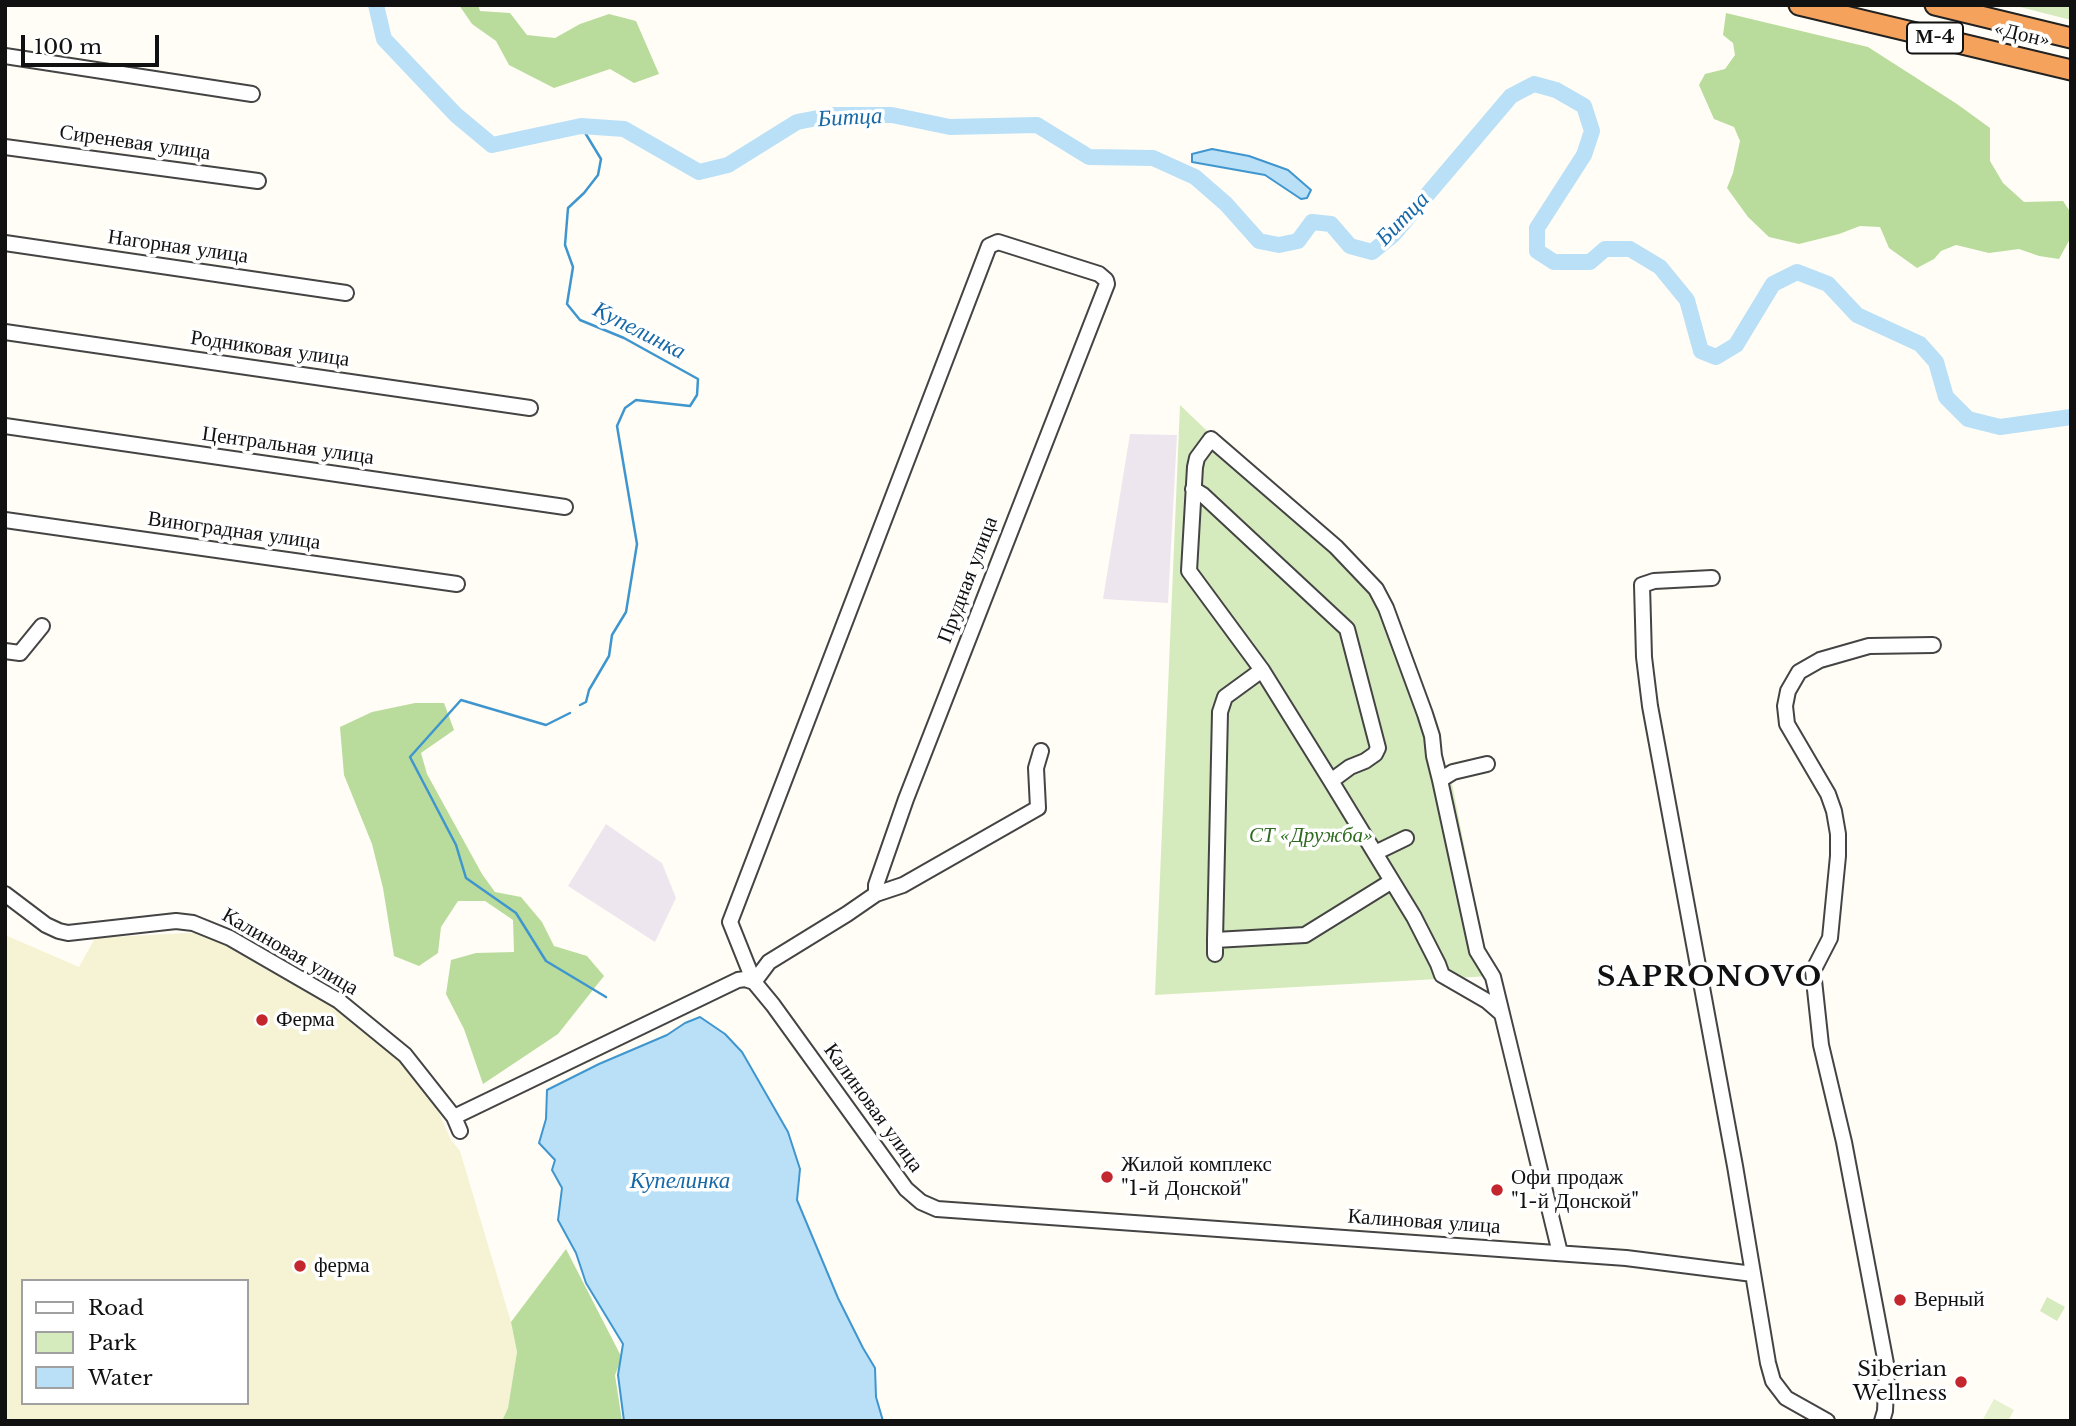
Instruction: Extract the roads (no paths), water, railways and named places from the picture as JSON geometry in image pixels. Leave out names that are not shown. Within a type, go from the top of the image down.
[{"type":"highway","name":"«Дон»","points":[[1799,5],[2071,70]]},
{"type":"highway","name":"«Дон»","points":[[1935,5],[2071,38]]},
{"type":"street","points":[[5,56],[252,94]]},
{"type":"street","name":"Сиреневая улица","points":[[5,147],[258,181]]},
{"type":"street","name":"Калиновая улица","points":[[1107,284],[1103,277],[1087,270],[998,242],[989,246],[730,922],[754,982],[905,1189],[921,1202],[937,1209],[1626,1258],[1753,1274]]},
{"type":"street","name":"Нагорная улица","points":[[5,243],[345,293]]},
{"type":"street","name":"Прудная улица","points":[[876,894],[876,885],[906,799],[1107,284]]},
{"type":"street","name":"Родниковая улица","points":[[5,332],[530,408]]},
{"type":"street","name":"Центральная улица","points":[[5,426],[565,507]]},
{"type":"street","points":[[1502,1014],[1487,1001],[1442,975],[1414,917],[1262,670],[1189,571],[1197,458],[1211,439],[1267,486],[1367,578],[1386,608],[1432,736],[1433,756],[1477,951],[1493,976],[1560,1253]]},
{"type":"street","points":[[1193,489],[1213,504],[1347,629],[1378,748],[1375,754],[1331,781]]},
{"type":"street","name":"Виноградная улица","points":[[5,520],[457,584]]},
{"type":"street","points":[[1712,578],[1642,585],[1644,657],[1656,742],[1735,1166],[1768,1363],[1773,1381],[1786,1398],[1828,1421]]},
{"type":"street","points":[[5,651],[20,653],[42,626]]},
{"type":"street","points":[[1882,1421],[1887,1369],[1844,1142],[1821,1045],[1813,971],[1830,938],[1838,834],[1828,794],[1787,724],[1785,706],[1788,691],[1799,672],[1820,660],[1869,646],[1933,645]]},
{"type":"street","points":[[1262,670],[1225,697],[1220,712],[1215,947],[1305,935],[1392,881]]},
{"type":"street","points":[[454,1117],[738,980],[754,982],[769,962],[848,915],[876,894],[903,885],[1038,808],[1036,768],[1041,751]]},
{"type":"street","points":[[1440,780],[1453,772],[1486,764]]},
{"type":"street","points":[[1374,853],[1406,838]]},
{"type":"street","name":"Калиновая улица","points":[[5,894],[46,925],[68,933],[176,921],[193,923],[230,938],[339,1001],[405,1055],[454,1117],[460,1131]]},
{"type":"water","points":[[1212,149],[1249,156],[1288,170],[1311,190],[1307,198],[1301,199],[1265,175],[1192,162],[1192,154]]},
{"type":"water","name":"Купелинка","points":[[700,1017],[725,1034],[742,1052],[788,1132],[800,1169],[797,1200],[838,1298],[875,1368],[876,1397],[883,1421],[624,1421],[618,1375],[623,1344],[586,1283],[576,1253],[558,1220],[562,1188],[552,1170],[555,1160],[539,1143],[546,1119],[547,1090]]},
{"type":"waterway","name":"Битца","points":[[376,5],[384,39],[456,115],[492,145],[581,126],[624,129],[699,172],[728,165],[797,122],[833,115],[892,115],[950,127],[1037,125],[1089,157],[1153,158],[1195,177],[1226,204],[1259,241],[1279,245],[1298,241],[1312,222],[1331,224],[1350,246],[1372,252],[1393,235],[1511,96],[1534,84],[1556,90],[1584,106],[1592,131],[1584,155],[1537,228],[1537,251],[1554,262],[1590,262],[1605,249],[1630,249],[1660,267],[1687,300],[1701,351],[1716,357],[1736,345],[1773,284],[1797,272],[1828,284],[1857,315],[1920,344],[1936,362],[1946,397],[1968,419],[2000,427],[2071,417]]},
{"type":"waterway","name":"Купелинка","points":[[580,705],[586,702],[589,690],[609,656],[612,635],[626,612],[637,544],[617,426],[625,408],[636,400],[690,406],[697,395],[698,379],[624,338],[580,320],[567,304],[573,267],[565,245],[568,208],[598,175],[601,159],[581,126]]},
{"type":"waterway","name":"Купелинка","points":[[570,713],[546,725],[461,700],[410,757],[456,845],[466,878],[516,913],[546,961],[606,997]]},
{"type":"place","name":"Ферма","points":[[262,1020]]},
{"type":"place","name":"Жилой комплекс \"1-й Донской\"","points":[[1107,1177]]},
{"type":"place","name":"Офи продаж \"1-й Донской\"","points":[[1497,1190]]},
{"type":"place","name":"ферма","points":[[300,1266]]},
{"type":"place","name":"Верный","points":[[1900,1300]]},
{"type":"place","name":"Siberian Wellness","points":[[1961,1382]]},
{"type":"district","name":"SAPRONOVO","points":[[1710,978]]},
{"type":"park label","name":"СТ «Дружба»","points":[[1311,836]]}]
